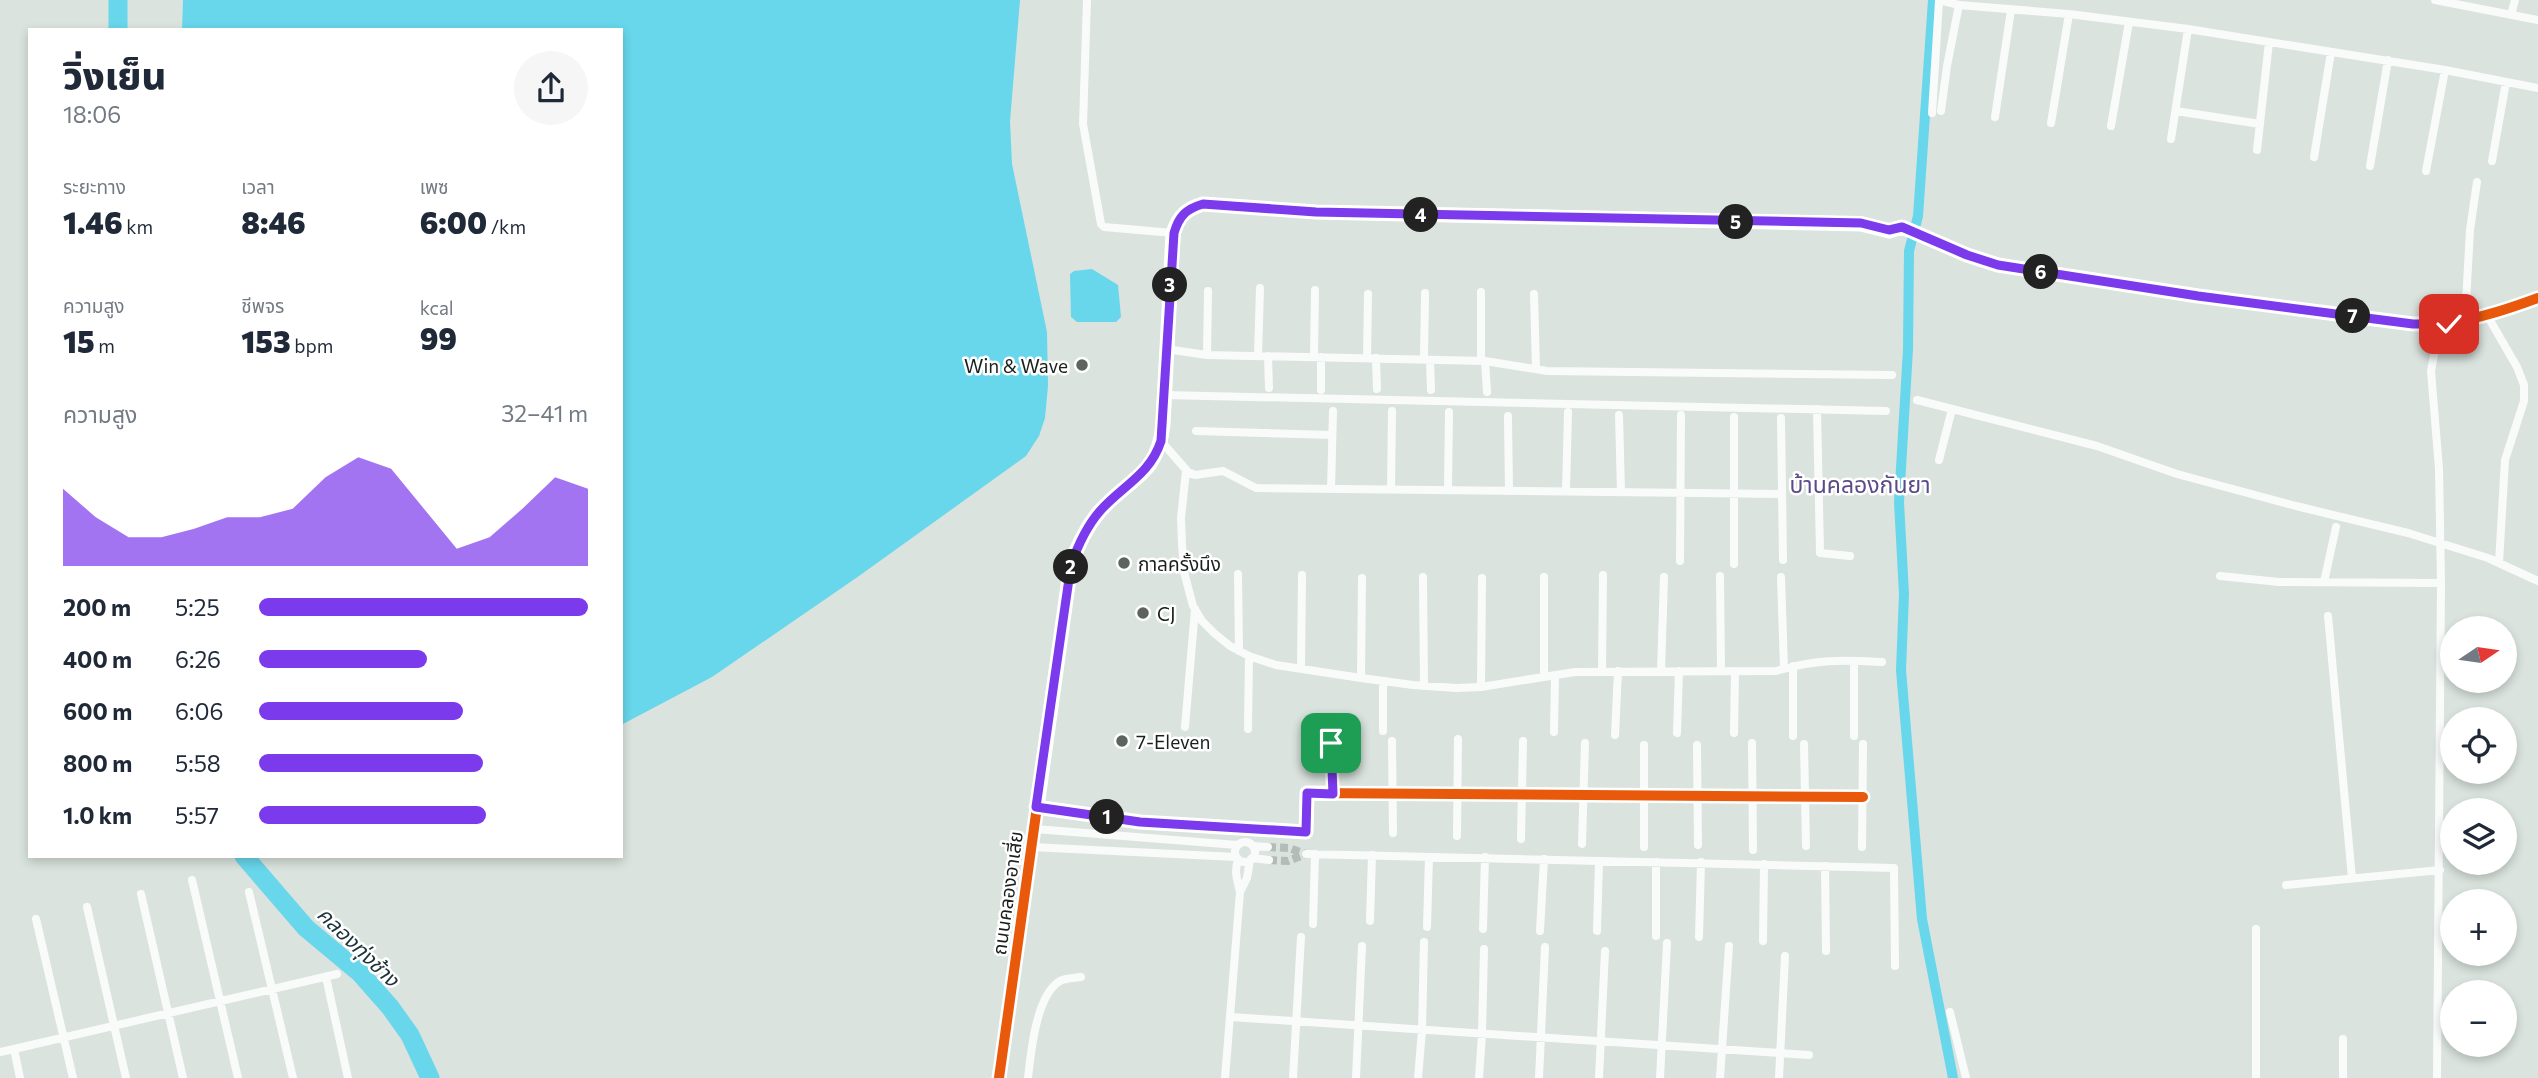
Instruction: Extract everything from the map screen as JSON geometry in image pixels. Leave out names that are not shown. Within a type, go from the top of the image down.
[{"type":"street","points":[[1087,0],[1083,124],[1101,224],[1104,227],[1174,233],[1180,217],[1186,211],[1203,204],[1316,212],[1861,223],[1889,230],[1902,227],[1980,260],[2023,270],[2413,324],[2465,321],[2538,298]]},
{"type":"street","points":[[2435,0],[2538,20]]},
{"type":"street","points":[[2511,15],[2515,0]]},
{"type":"street","points":[[1932,113],[1939,1],[2188,29],[2445,69],[2538,88]]},
{"type":"street","points":[[1941,110],[1959,5]]},
{"type":"street","points":[[1994,117],[2011,10]]},
{"type":"street","points":[[2051,123],[2069,14]]},
{"type":"street","points":[[2111,126],[2129,22]]},
{"type":"street","points":[[2171,139],[2188,29]]},
{"type":"street","points":[[2257,150],[2269,42]]},
{"type":"street","points":[[2314,157],[2331,51]]},
{"type":"street","points":[[2371,166],[2388,60]]},
{"type":"street","points":[[2426,171],[2445,69]]},
{"type":"street","points":[[2492,161],[2506,82]]},
{"type":"street","points":[[2176,111],[2260,124]]},
{"type":"street","points":[[2465,321],[2470,230],[2477,182]]},
{"type":"street","name":"ถนนคลองอาเสี่ย","points":[[999,1078],[1071,565],[1084,533],[1101,509],[1150,465],[1161,441],[1174,233]]},
{"type":"street","points":[[1258,356],[1260,288]]},
{"type":"street","points":[[1315,290],[1321,390]]},
{"type":"street","points":[[1207,355],[1208,291]]},
{"type":"street","points":[[1481,292],[1486,391]]},
{"type":"street","points":[[1425,293],[1427,360],[1431,390]]},
{"type":"street","points":[[1534,294],[1536,369]]},
{"type":"street","points":[[1368,295],[1371,358],[1377,389]]},
{"type":"street","points":[[2487,315],[2517,367],[2524,385],[2524,401],[2505,460],[2499,562]]},
{"type":"street","points":[[2440,798],[2441,583],[2437,425],[2431,371],[2435,350],[2449,324]]},
{"type":"street","points":[[1166,349],[1207,355],[1483,361],[1536,369],[1892,375]]},
{"type":"street","points":[[1268,356],[1269,388]]},
{"type":"street","points":[[1164,395],[1886,411]]},
{"type":"street","points":[[1917,400],[2097,446],[2177,474],[2440,543],[2499,562],[2538,581]]},
{"type":"street","points":[[1817,409],[1820,553],[1850,556]]},
{"type":"street","points":[[1939,460],[1952,410]]},
{"type":"street","points":[[1331,489],[1333,411]]},
{"type":"street","points":[[1391,489],[1392,411]]},
{"type":"street","points":[[1448,490],[1450,412]]},
{"type":"street","points":[[1566,491],[1568,412]]},
{"type":"street","points":[[1619,415],[1620,492]]},
{"type":"street","points":[[1680,561],[1681,415]]},
{"type":"street","points":[[1508,416],[1508,491]]},
{"type":"street","points":[[1734,417],[1734,564]]},
{"type":"street","points":[[1781,418],[1783,560]]},
{"type":"street","points":[[1196,431],[1332,435]]},
{"type":"street","points":[[1161,441],[1186,471],[1195,475],[1223,471],[1256,488],[1782,494]]},
{"type":"street","points":[[1186,471],[1181,518],[1182,544],[1184,572],[1195,609],[1208,627],[1239,651],[1276,664],[1424,686],[1481,687],[1574,671],[1776,671],[1833,659],[1882,662]]},
{"type":"street","points":[[2324,582],[2336,527]]},
{"type":"street","points":[[1238,574],[1239,651]]},
{"type":"street","points":[[1301,575],[1301,668]]},
{"type":"street","points":[[1602,671],[1603,575]]},
{"type":"street","points":[[1720,576],[1721,671]]},
{"type":"street","points":[[2220,576],[2279,582],[2441,583]]},
{"type":"street","points":[[1423,577],[1424,686]]},
{"type":"street","points":[[1544,577],[1544,677]]},
{"type":"street","points":[[1661,671],[1664,577]]},
{"type":"street","points":[[1781,577],[1793,736]]},
{"type":"street","points":[[1361,678],[1362,578]]},
{"type":"street","points":[[1481,687],[1482,578]]},
{"type":"street","points":[[1185,727],[1195,609]]},
{"type":"street","points":[[2328,617],[2352,878]]},
{"type":"street","points":[[1248,729],[1249,656]]},
{"type":"street","points":[[1854,661],[1854,736]]},
{"type":"street","points":[[1615,735],[1618,671]]},
{"type":"street","points":[[1677,733],[1679,671]]},
{"type":"street","points":[[1734,733],[1735,671]]},
{"type":"street","points":[[1554,732],[1555,675]]},
{"type":"street","points":[[1383,681],[1383,731]]},
{"type":"street","points":[[1457,836],[1458,739]]},
{"type":"street","points":[[1392,741],[1392,833]]},
{"type":"street","points":[[1521,839],[1523,741]]},
{"type":"street","points":[[1331,743],[1333,794]]},
{"type":"street","points":[[1582,844],[1585,743]]},
{"type":"street","points":[[1752,743],[1753,850]]},
{"type":"street","points":[[1804,744],[1807,846]]},
{"type":"street","points":[[1862,847],[1863,744]]},
{"type":"street","points":[[1697,745],[1698,845]]},
{"type":"street","points":[[1644,746],[1644,846]]},
{"type":"street","points":[[1036,807],[1140,822],[1306,832],[1307,793],[1863,797]]},
{"type":"street","points":[[1035,829],[1237,845],[1246,842],[1253,846],[1268,847]]},
{"type":"street","points":[[1226,1078],[1240,892],[1235,867],[1237,858],[1234,851],[1237,845]]},
{"type":"street","points":[[1240,892],[1254,854],[1253,846]]},
{"type":"street","points":[[1031,847],[1269,860]]},
{"type":"street","points":[[1313,924],[1311,854],[1894,868],[1895,965]]},
{"type":"street","points":[[1370,921],[1372,855]]},
{"type":"street","points":[[1427,927],[1429,857]]},
{"type":"street","points":[[1483,929],[1485,857]]},
{"type":"street","points":[[1540,931],[1545,859]]},
{"type":"street","points":[[1597,931],[1599,860]]},
{"type":"street","points":[[1656,862],[1656,936]]},
{"type":"street","points":[[1699,937],[1701,862]]},
{"type":"street","points":[[1763,942],[1764,864]]},
{"type":"street","points":[[1825,866],[1826,951]]},
{"type":"street","points":[[2286,885],[2440,870],[2437,1078]]},
{"type":"street","points":[[191,880],[238,1078]]},
{"type":"street","points":[[249,892],[293,1078]]},
{"type":"street","points":[[141,894],[183,1078]]},
{"type":"street","points":[[87,907],[126,1078]]},
{"type":"street","points":[[36,919],[73,1078]]},
{"type":"street","points":[[2256,929],[2256,1078]]},
{"type":"street","points":[[1293,1078],[1301,937]]},
{"type":"street","points":[[1418,1078],[1424,942]]},
{"type":"street","points":[[1660,1078],[1667,943]]},
{"type":"street","points":[[1356,1078],[1362,946]]},
{"type":"street","points":[[1720,1078],[1729,946]]},
{"type":"street","points":[[1539,1078],[1545,947]]},
{"type":"street","points":[[1479,1078],[1484,949]]},
{"type":"street","points":[[1599,1078],[1605,951]]},
{"type":"street","points":[[1779,1078],[1785,956]]},
{"type":"street","points":[[0,1052],[337,974]]},
{"type":"street","points":[[326,977],[348,1078]]},
{"type":"street","points":[[1028,1078],[1037,1020],[1048,993],[1060,980],[1081,977]]},
{"type":"street","points":[[1950,1012],[1966,1078]]},
{"type":"street","points":[[1231,1017],[1809,1055]]},
{"type":"street","points":[[2343,1039],[2343,1078]]},
{"type":"street","points":[[14,1049],[20,1078]]},
{"type":"water","points":[[183,0],[1020,0],[1010,121],[1012,164],[1047,332],[1048,386],[1045,418],[1039,436],[1026,456],[859,576],[712,677],[623,724],[623,28],[182,28]]},
{"type":"water","points":[[1092,269],[1118,285],[1121,317],[1116,322],[1077,322],[1071,317],[1070,274]]},
{"type":"waterway","name":"คลองทุ่งช้าง","points":[[118,0],[118,28]]},
{"type":"waterway","points":[[1933,0],[1918,216],[1909,251],[1908,349],[1899,502],[1904,594],[1901,670],[1922,919],[1953,1078]]},
{"type":"waterway","name":"คลองทุ่งช้าง","points":[[246,858],[306,928],[360,973],[390,1007],[410,1035],[430,1078]]},
{"type":"tunnel","points":[[1268,847],[1289,848],[1306,854]]},
{"type":"tunnel","points":[[1269,860],[1288,861],[1306,854]]},
{"type":"cycle path","points":[[999,1078],[1071,564],[1095,517],[1148,466],[1160,442],[1173,233],[1184,214],[1192,208],[1203,204],[1316,212],[1861,224],[1889,231],[1902,227],[1967,255],[1998,265],[2198,296],[2413,324],[2477,317],[2538,298]]},
{"type":"cycle path","points":[[1036,807],[1140,822],[1306,832],[1307,793],[1863,797]]},
{"type":"place","name":"Win & Wave","points":[[1082,365]]},
{"type":"place","name":"กาลครั้งนึง","points":[[1124,563]]},
{"type":"place","name":"CJ","points":[[1143,613]]},
{"type":"place","name":"7-Eleven","points":[[1122,741]]},
{"type":"district","name":"บ้านคลองกันยา","points":[[1860,484]]},
{"type":"route","points":[[1331,743],[1333,794],[1307,793],[1306,832],[1140,822],[1036,807],[1071,565],[1088,525],[1101,509],[1150,465],[1161,441],[1171,252],[1180,217],[1193,207],[1203,204],[1316,212],[1861,223],[1889,230],[1902,227],[1967,255],[1998,265],[2198,296],[2413,324],[2449,324]]}]
